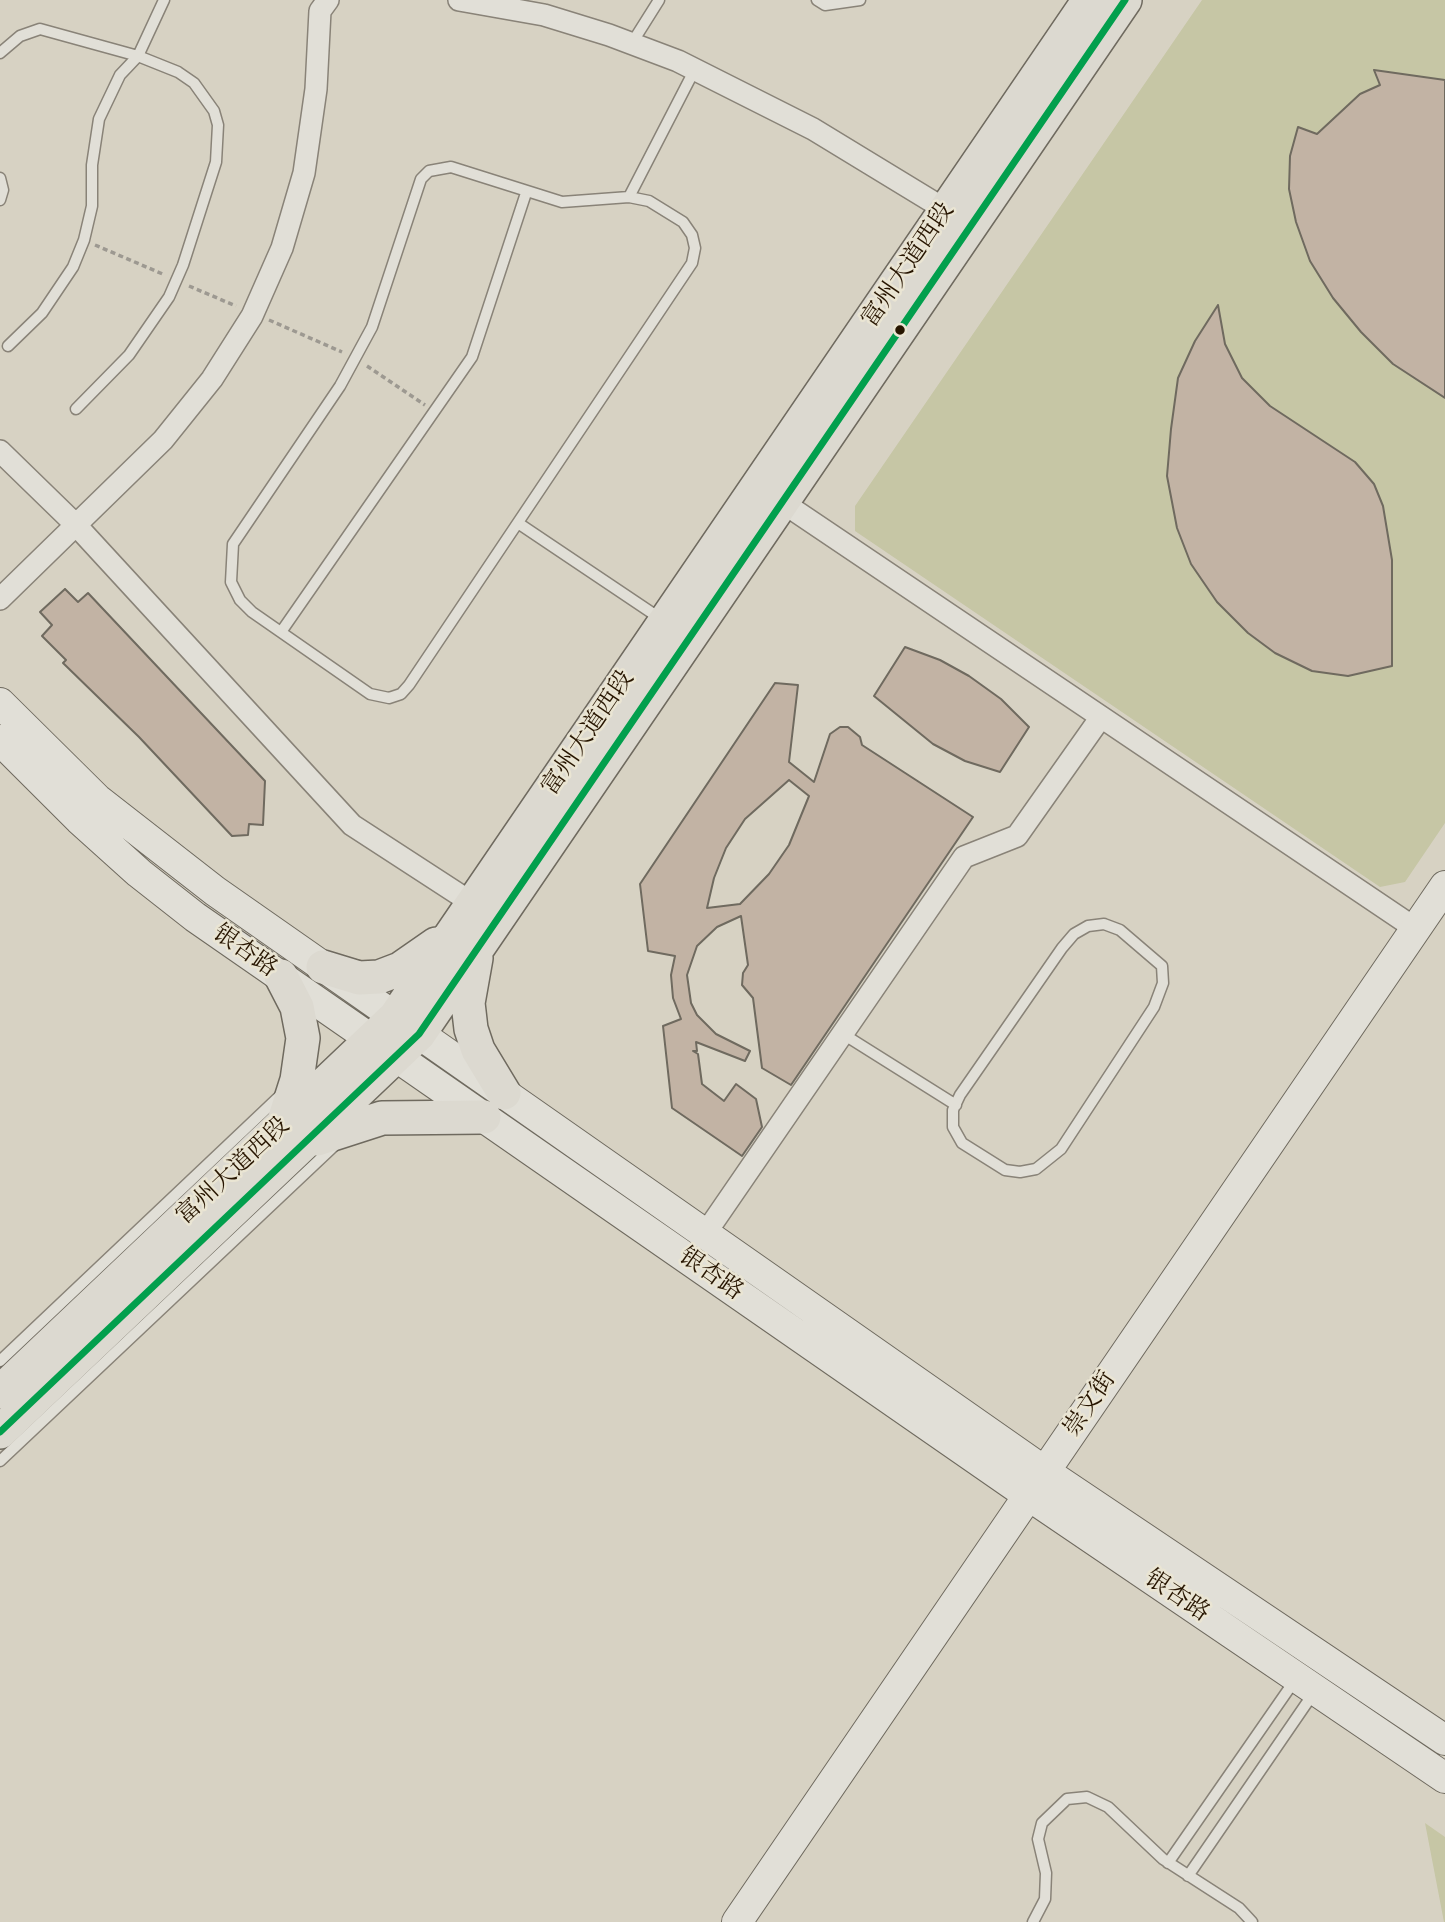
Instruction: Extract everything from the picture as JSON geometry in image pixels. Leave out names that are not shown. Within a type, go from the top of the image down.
[{"type":"main road","name":"富州大道西段","points":[[0,1432],[294,1134],[395,1036],[665,621],[1089,0]]},
{"type":"main road","name":"富州大道西段","points":[[469,925],[782,502],[1125,0]]},
{"type":"main road","name":"银杏路","points":[[0,703],[97,799],[183,868],[323,967],[395,1036]]},
{"type":"main road","name":"银杏路","points":[[0,740],[139,873],[281,976],[395,1036],[1036,1483],[1445,1741]]},
{"type":"main road","name":"崇文街","points":[[737,1922],[1445,886]]},
{"type":"main road","points":[[323,967],[359,978],[379,977],[421,956],[469,925]]},
{"type":"main road","points":[[281,976],[297,1007],[303,1038],[294,1134],[355,1126],[382,1118],[494,1105],[471,1029],[468,1003],[471,978],[469,925]]},
{"type":"main road","name":"银杏路","points":[[494,1105],[705,1234],[1306,1684],[1445,1778]]},
{"type":"main road","name":"富州大道西段","points":[[0,1392],[294,1134]]},
{"type":"street","points":[[0,598],[163,440],[212,379],[251,316],[282,248],[304,173],[316,89],[320,11],[328,0]]},
{"type":"street","points":[[459,0],[544,16],[632,43],[695,69],[813,129],[946,210]]},
{"type":"street","points":[[0,451],[75,524],[352,825],[469,925]]},
{"type":"street","points":[[782,502],[1416,929]]},
{"type":"street","points":[[705,1234],[964,856],[1017,836],[1101,717]]},
{"type":"lane","points":[[8,346],[42,313],[73,267],[84,240],[92,206],[93,153],[99,119],[120,75],[138,56],[164,0]]},
{"type":"lane","points":[[632,43],[659,0]]},
{"type":"lane","points":[[817,0],[825,5],[860,0]]},
{"type":"lane","points":[[0,53],[20,36],[40,29],[138,56],[178,72],[194,83],[206,98],[218,125],[216,162],[183,265],[169,297],[130,355],[76,409]]},
{"type":"lane","points":[[629,197],[695,69]]},
{"type":"lane","points":[[451,167],[562,202],[629,197],[649,201],[683,222],[692,235],[695,248],[692,263],[401,694],[378,698],[370,694],[240,600],[231,582],[233,544],[340,386],[372,327],[421,179],[429,171],[451,167]]},
{"type":"lane","points":[[0,178],[3,190],[0,200]]},
{"type":"lane","points":[[281,632],[472,357],[526,192]]},
{"type":"lane","points":[[518,523],[665,621]]},
{"type":"lane","points":[[1104,925],[1120,930],[1162,966],[1163,983],[1154,1007],[1060,1149],[1036,1169],[1005,1170],[962,1143],[953,1127],[956,1105],[1074,934],[1088,926],[1104,925]]},
{"type":"lane","points":[[843,1034],[956,1105]]},
{"type":"lane","points":[[0,1361],[297,1080]]},
{"type":"lane","points":[[0,1461],[355,1126]]},
{"type":"lane","points":[[1168,1863],[1306,1684]]},
{"type":"lane","points":[[1188,1876],[1306,1684]]},
{"type":"lane","points":[[1033,1922],[1045,1899],[1045,1873],[1038,1839],[1042,1823],[1067,1799],[1087,1797],[1108,1807],[1168,1863],[1239,1908],[1252,1922]]},
{"type":"green space","points":[[1202,0],[1445,0],[1445,823],[1405,882],[1380,887],[855,531],[855,506]]},
{"type":"green space","points":[[1425,1823],[1445,1837],[1445,1922],[1444,1922]]},
{"type":"building","points":[[1374,70],[1445,80],[1445,398],[1393,364],[1361,332],[1333,298],[1310,261],[1296,222],[1289,189],[1290,156],[1298,127],[1317,134],[1360,94],[1380,85]]},
{"type":"building","points":[[1218,305],[1225,344],[1242,378],[1270,406],[1355,462],[1374,484],[1383,506],[1392,560],[1392,666],[1348,676],[1312,671],[1275,653],[1248,633],[1217,602],[1191,564],[1177,528],[1167,476],[1171,429],[1178,378],[1195,341]]},
{"type":"building","points":[[65,589],[78,602],[88,593],[265,781],[263,825],[249,824],[248,835],[232,836],[139,737],[63,663],[66,660],[42,636],[52,625],[40,612]]},
{"type":"building","points":[[905,647],[940,660],[969,676],[1001,699],[1029,727],[1000,772],[965,761],[933,744],[874,696]]},
{"type":"building","points":[[775,683],[798,685],[789,762],[814,782],[830,734],[840,727],[848,727],[860,737],[862,745],[973,817],[791,1085],[762,1068],[753,998],[742,985],[743,973],[748,965],[741,916],[717,927],[697,946],[687,975],[691,1003],[697,1015],[716,1034],[750,1051],[745,1061],[696,1042],[697,1051],[693,1051],[698,1054],[702,1084],[724,1101],[736,1084],[756,1099],[762,1127],[742,1156],[672,1108],[663,1026],[681,1019],[673,998],[671,975],[675,956],[648,951],[640,884]],"holes":[[[789,780],[809,796],[789,845],[769,874],[740,904],[707,908],[714,878],[726,848],[745,819]]]},
{"type":"transit line","points":[[0,1432],[419,1034],[1125,0]]}]
